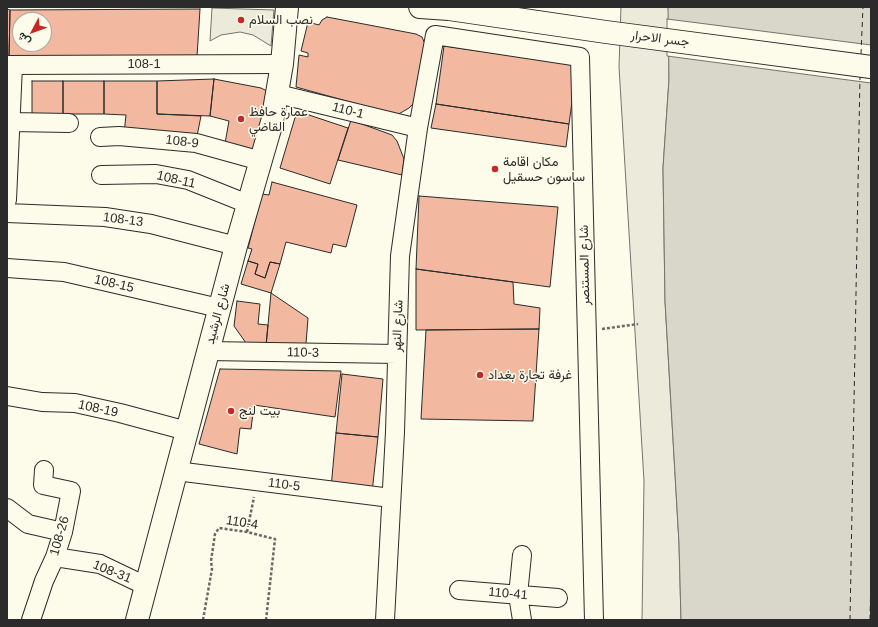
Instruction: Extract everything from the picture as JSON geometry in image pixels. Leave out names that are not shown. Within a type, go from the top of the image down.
[{"type":"main road","name":"شارع الرشيد","points":[[142,619],[146,586],[176,471],[236,246],[272,122],[282,64],[287,7]]},
{"type":"main road","name":"جسر الاحرار","points":[[420,7],[449,9],[614,33],[871,67]]},
{"type":"street","name":"شارع النهر","points":[[385,620],[400,256],[418,128],[435,35]]},
{"type":"street","name":"شارع المستنصر","points":[[435,35],[580,57],[594,620]]},
{"type":"street","name":"108-1","points":[[10,65],[282,64]]},
{"type":"street","points":[[7,200],[11,122],[10,65]]},
{"type":"street","name":"110-1","points":[[278,94],[418,128]]},
{"type":"street","points":[[11,122],[69,123]]},
{"type":"street","name":"108-9","points":[[100,137],[119,136],[196,143],[261,160]]},
{"type":"street","name":"108-11","points":[[101,175],[156,174],[188,180],[248,204]]},
{"type":"street","name":"108-13","points":[[7,213],[105,217],[151,224],[236,246]]},
{"type":"street","name":"108-15","points":[[7,268],[64,272],[219,308]]},
{"type":"street","name":"110-3","points":[[208,351],[397,354]]},
{"type":"street","name":"108-19","points":[[7,396],[42,402],[75,404],[120,413],[187,431]]},
{"type":"street","name":"108-26","points":[[31,620],[63,532],[71,491],[43,485],[44,470]]},
{"type":"street","name":"110-5","points":[[176,471],[391,498]]},
{"type":"street","points":[[7,508],[28,524],[63,532]]},
{"type":"street","points":[[522,555],[518,595],[522,620]]},
{"type":"street","name":"108-31","points":[[55,557],[100,564],[146,586]]},
{"type":"street","name":"110-41","points":[[459,590],[558,598]]},
{"type":"path","points":[[587,330],[638,324]]},
{"type":"path","points":[[247,532],[257,481]]},
{"type":"path","name":"110-4","points":[[203,620],[212,569],[211,561],[215,534],[219,528],[247,532],[274,539],[266,620]]},
{"type":"shaded area","points":[[621,7],[668,7],[669,15],[669,79],[663,168],[665,301],[679,543],[681,620],[642,620],[644,481],[619,67]]},
{"type":"shaded area","points":[[668,7],[871,7],[871,620],[681,620],[679,543],[665,301],[663,168],[669,79]]},
{"type":"shaded area","points":[[212,8],[274,10],[271,46],[253,35],[240,32],[221,35],[210,41]]},
{"type":"pier","points":[[667,19],[871,45],[871,83],[667,56]]},
{"type":"building","points":[[7,9],[10,10],[9,57],[7,57]]},
{"type":"building","points":[[200,9],[197,57],[9,57],[10,10]]},
{"type":"building","points":[[327,17],[416,34],[422,37],[425,44],[414,103],[409,108],[397,115],[296,87],[299,55],[308,57],[308,53],[301,51],[308,22],[319,25],[322,20]]},
{"type":"building","points":[[444,46],[577,65],[569,124],[436,104]]},
{"type":"building","name":"عمارة حافظ القاضي","points":[[214,79],[261,88],[267,91],[269,98],[253,156],[224,149],[229,121],[210,116]]},
{"type":"building","points":[[214,79],[210,116],[157,114],[157,81]]},
{"type":"building","points":[[32,81],[63,81],[63,114],[32,114]]},
{"type":"building","points":[[63,81],[104,81],[104,114],[63,114]]},
{"type":"building","points":[[104,81],[157,81],[157,114],[201,116],[196,141],[124,134],[126,115],[104,114]]},
{"type":"building","points":[[436,104],[569,124],[566,147],[431,128]]},
{"type":"building","points":[[297,111],[348,128],[330,184],[280,168]]},
{"type":"building","points":[[351,120],[392,135],[397,141],[404,159],[402,175],[338,160]]},
{"type":"building","points":[[272,182],[357,205],[346,247],[333,244],[331,253],[286,242],[280,264],[270,262],[265,278],[255,274],[258,264],[248,261],[252,249],[248,248],[262,194],[269,195]]},
{"type":"building","points":[[419,196],[558,207],[550,287],[416,269]]},
{"type":"building","points":[[248,261],[258,264],[255,274],[265,278],[270,262],[280,264],[271,293],[241,284]]},
{"type":"building","points":[[416,269],[513,282],[514,304],[540,308],[539,329],[416,330]]},
{"type":"building","points":[[271,293],[308,318],[306,344],[266,346]]},
{"type":"building","points":[[237,301],[260,304],[258,324],[268,325],[266,346],[246,343],[234,326]]},
{"type":"building","name":"غرفة تجارة بغداد","points":[[539,329],[533,421],[421,419],[426,330]]},
{"type":"building","name":"بيت لنج","points":[[220,369],[341,371],[335,417],[254,405],[251,429],[240,428],[237,454],[199,444]]},
{"type":"building","points":[[342,374],[383,379],[378,437],[336,433]]},
{"type":"building","points":[[336,433],[378,437],[372,493],[331,488]]},
{"type":"ferry route","points":[[861,54],[863,7]]},
{"type":"ferry route","points":[[850,620],[860,76]]},
{"type":"ferry route","points":[[870,620],[871,571]]},
{"type":"place","name":"نصب السلام","points":[[241,20]]},
{"type":"place","name":"عمارة حافظ القاضي","points":[[241,119]]},
{"type":"place","name":"مكان اقامة ساسون حسقيل","points":[[495,169]]},
{"type":"place","name":"غرفة تجارة بغداد","points":[[480,375]]},
{"type":"place","name":"بيت لنج","points":[[231,411]]}]
